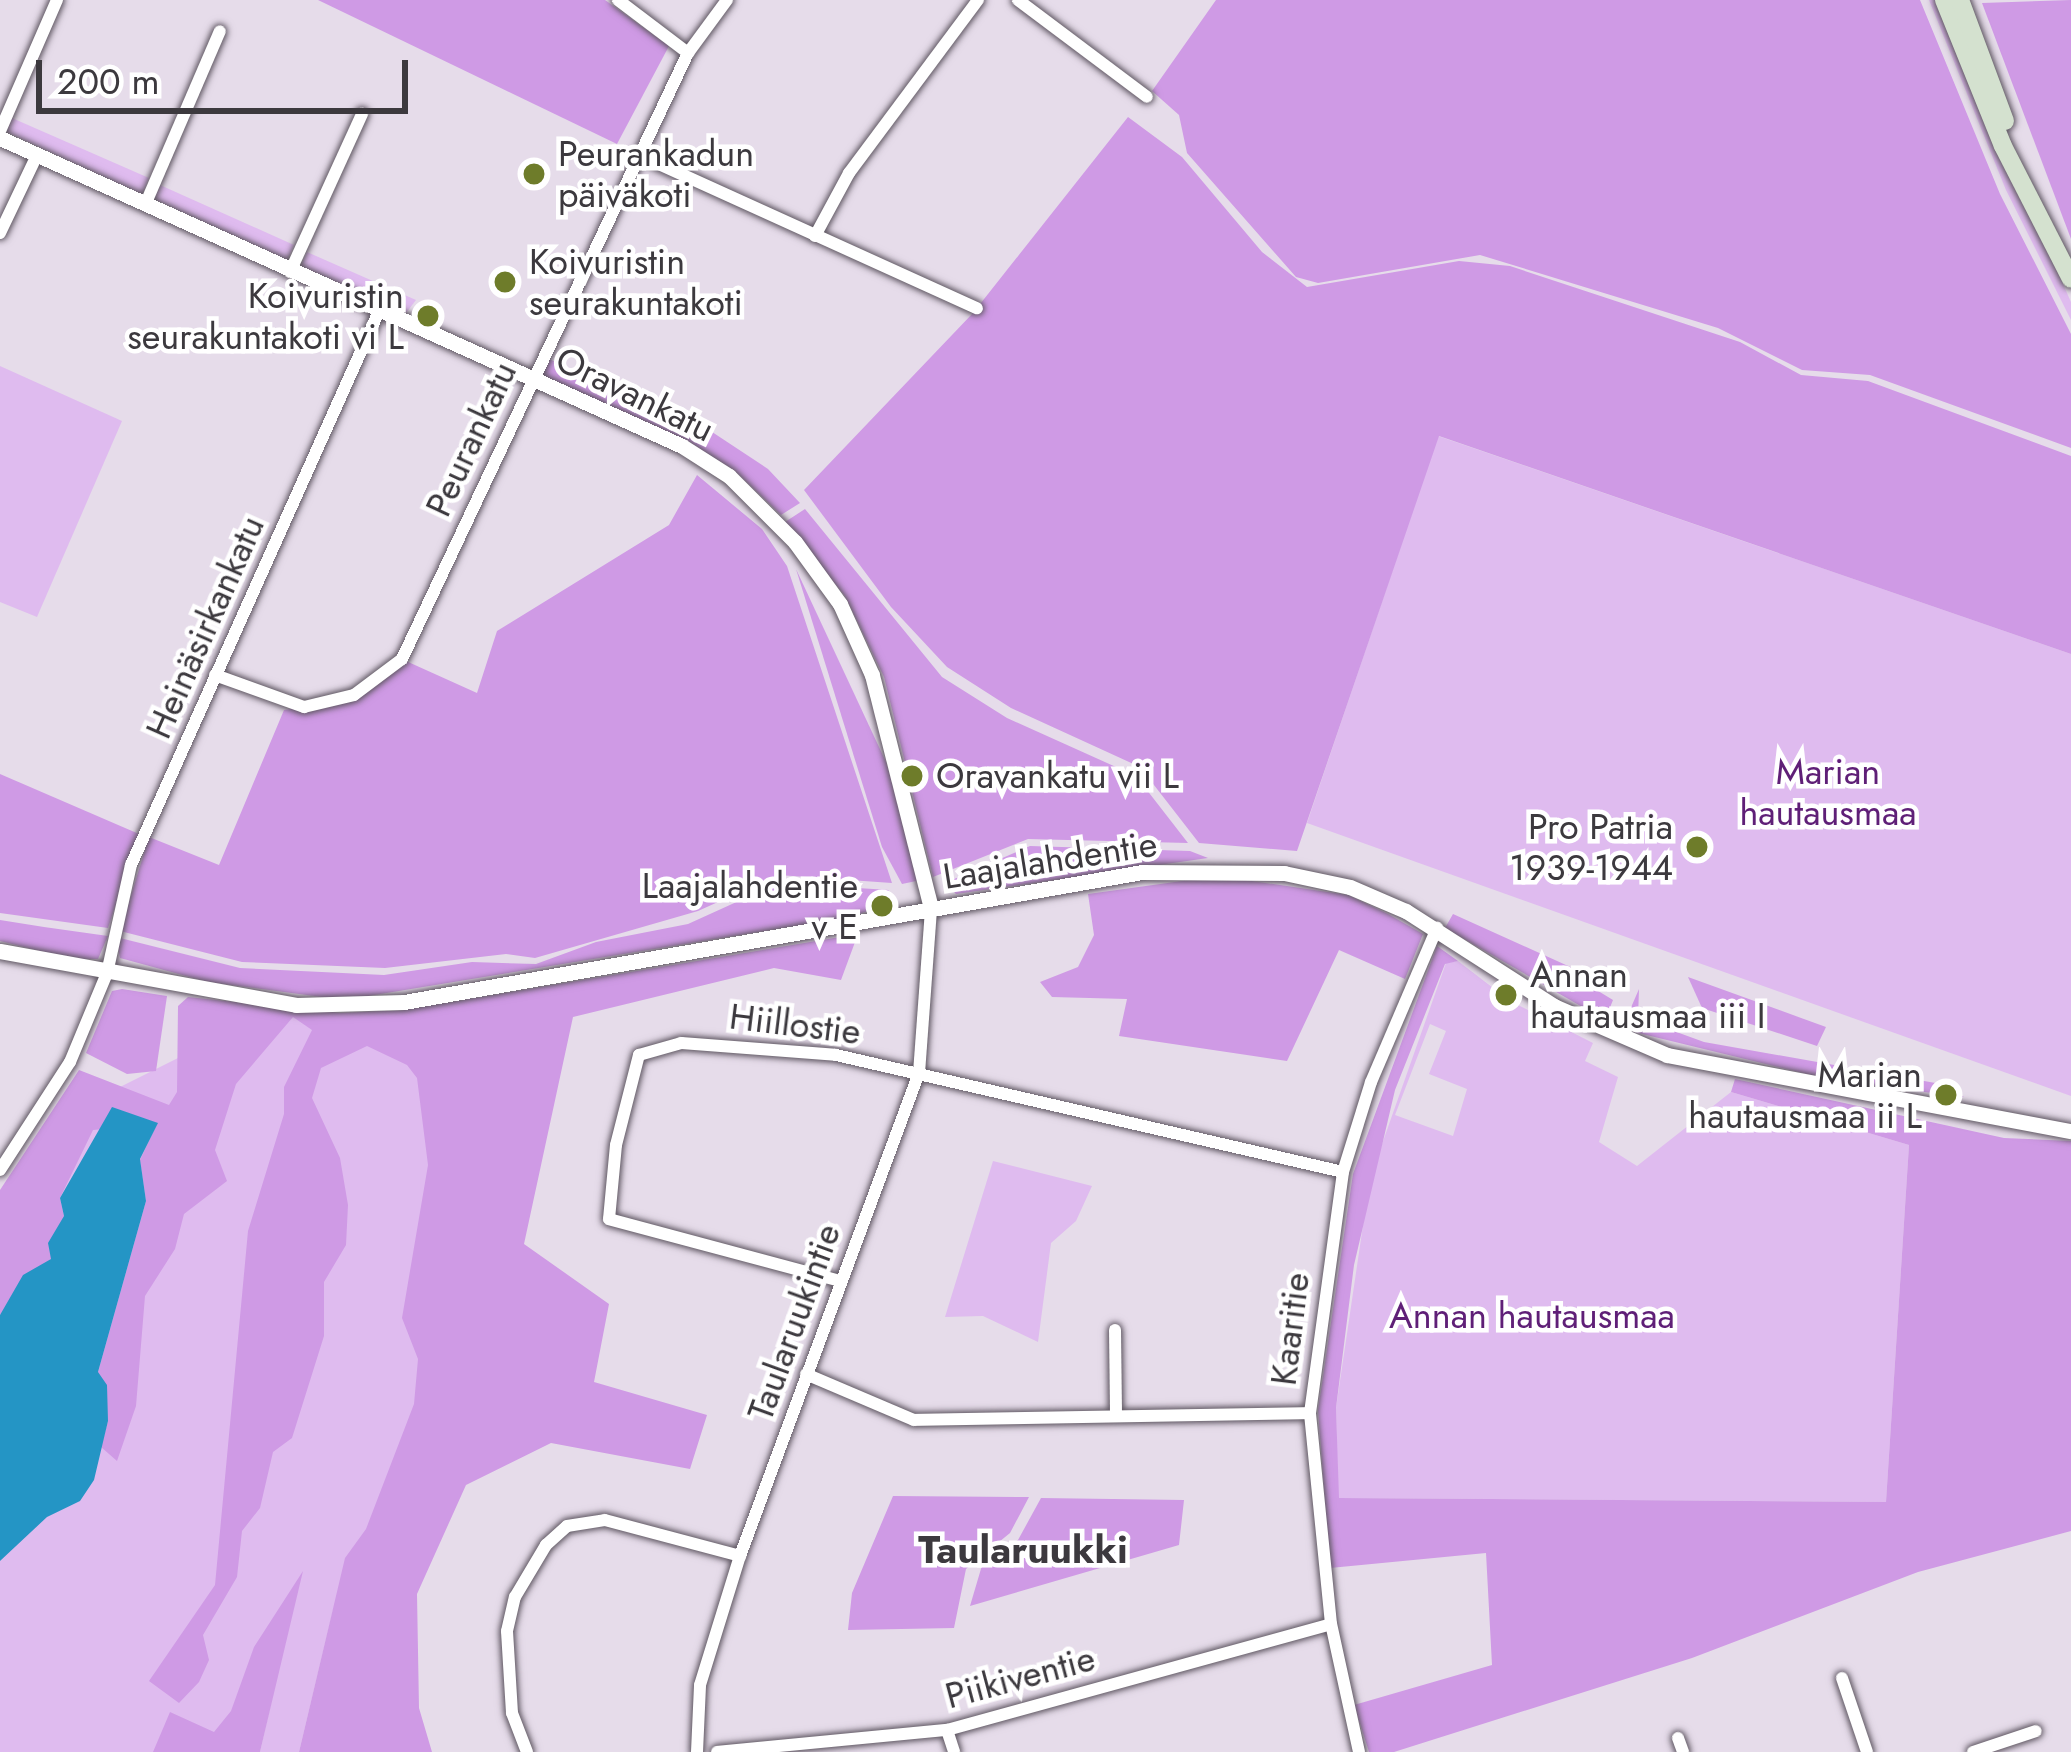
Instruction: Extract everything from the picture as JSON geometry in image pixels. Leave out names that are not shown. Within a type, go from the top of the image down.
[{"type":"main road","points":[[1944,0],[2071,279]]},
{"type":"main road","points":[[1960,0],[2032,199]]},
{"type":"street","points":[[0,134],[57,0]]},
{"type":"street","points":[[618,0],[688,53]]},
{"type":"street","name":"Peurankatu","points":[[215,675],[304,707],[355,695],[389,674],[688,53],[728,0]]},
{"type":"street","points":[[815,236],[849,173],[978,0]]},
{"type":"street","points":[[1018,0],[1147,97]]},
{"type":"street","points":[[145,205],[220,31]]},
{"type":"street","points":[[290,272],[362,114]]},
{"type":"street","name":"Oravankatu","points":[[0,134],[290,272],[682,446],[729,476],[795,542],[840,604],[872,675],[931,909]]},
{"type":"street","points":[[0,233],[37,155]]},
{"type":"street","points":[[639,155],[977,308]]},
{"type":"street","name":"Heinäsirkankatu","points":[[0,1170],[56,1089],[107,974],[131,865],[379,311]]},
{"type":"street","name":"Laajalahdentie","points":[[0,951],[296,1005],[404,1002],[1142,872],[1234,869],[1350,887],[1437,928],[1554,1006],[1667,1055],[2071,1131]]},
{"type":"street","name":"Taularuukintie","points":[[698,1752],[700,1685],[740,1556],[919,1073],[931,909]]},
{"type":"street","name":"Kaaritie","points":[[1359,1752],[1331,1624],[1310,1413],[1343,1172],[1371,1082],[1437,928]]},
{"type":"street","name":"Hiillostie","points":[[840,1280],[609,1219],[632,1072],[647,1050],[681,1042],[836,1055],[1343,1172]]},
{"type":"street","points":[[1115,1330],[1117,1416]]},
{"type":"street","points":[[806,1374],[914,1420],[1310,1413]]},
{"type":"street","points":[[527,1752],[508,1694],[507,1631],[515,1597],[546,1545],[567,1526],[604,1520],[740,1556]]},
{"type":"street","name":"Piikiventie","points":[[717,1752],[947,1730],[1331,1624]]},
{"type":"street","points":[[1842,1678],[1868,1752]]},
{"type":"street","points":[[947,1730],[954,1752]]},
{"type":"street","points":[[1973,1752],[2036,1731]]},
{"type":"green space","points":[[1929,0],[1936,0],[2071,302],[2071,320],[2006,190]]},
{"type":"green space","points":[[12,118],[149,178],[142,195],[5,131]]},
{"type":"green space","points":[[160,185],[294,245],[287,261],[154,199]]},
{"type":"green space","points":[[307,252],[416,300],[406,313],[300,268]]},
{"type":"green space","points":[[0,366],[122,421],[37,617],[0,602]]},
{"type":"green space","name":"Marian hautausmaa","points":[[1438,436],[2071,654],[2071,1096],[1307,823]]},
{"type":"green space","name":"Annan hautausmaa","points":[[1458,961],[1510,1001],[1593,1043],[1585,1061],[1618,1077],[1599,1142],[1637,1166],[1731,1092],[1909,1145],[1886,1502],[1338,1498],[1336,1408],[1370,1178],[1446,963]],"holes":[[[1430,1024],[1446,1031],[1429,1074],[1467,1089],[1453,1136],[1395,1115]]]},
{"type":"green space","points":[[266,1014],[424,1030],[452,1185],[429,1392],[333,1610],[299,1752],[260,1752],[275,1686],[222,1752],[0,1752],[0,1274],[100,1097]]},
{"type":"green space","points":[[993,1161],[1092,1186],[1076,1221],[1051,1243],[1038,1342],[983,1316],[945,1317]]},
{"type":"shaded area","points":[[318,0],[605,0],[669,46],[617,144]]},
{"type":"shaded area","points":[[1216,0],[1920,0],[2000,194],[2071,334],[2071,448],[1870,375],[1802,370],[1718,328],[1480,255],[1318,283],[1296,277],[1187,153],[1179,115],[1152,91]]},
{"type":"shaded area","points":[[2071,0],[2071,239],[1982,3]]},
{"type":"shaded area","points":[[1128,117],[1182,157],[1262,252],[1307,287],[1459,261],[1510,266],[1740,342],[1801,375],[1868,381],[2071,456],[2071,654],[1439,436],[1297,851],[1199,843],[1140,767],[1011,708],[947,667],[891,607],[804,490],[973,313]]},
{"type":"shaded area","points":[[549,359],[700,424],[768,469],[800,503],[781,515],[734,470],[684,440],[541,375]]},
{"type":"shaded area","points":[[697,475],[762,529],[787,566],[892,883],[778,875],[698,911],[535,958],[506,954],[385,968],[242,962],[120,931],[149,837],[219,865],[284,710],[357,699],[406,661],[477,693],[497,631],[669,525]]},
{"type":"shaded area","points":[[805,509],[942,677],[1007,718],[1136,776],[1188,843],[1028,839],[933,877],[884,677],[845,596],[785,522]]},
{"type":"shaded area","points":[[796,569],[886,762],[921,880],[902,884],[882,847]]},
{"type":"shaded area","points":[[0,774],[139,834],[108,928],[0,913]]},
{"type":"shaded area","points":[[1030,846],[1190,851],[1208,858],[956,894],[945,883]]},
{"type":"shaded area","points":[[1218,876],[1348,895],[1388,914],[1423,934],[1405,979],[1339,950],[1287,1061],[1119,1036],[1127,999],[1052,997],[1040,982],[1078,967],[1094,935],[1088,894]]},
{"type":"shaded area","points":[[778,883],[889,890],[871,910],[850,917],[344,1000],[208,982],[120,958],[116,937],[240,968],[384,975],[472,962],[536,964],[596,942],[688,924]]},
{"type":"shaded area","points":[[1453,914],[1588,975],[1585,983],[1613,1000],[1605,1020],[1445,928]]},
{"type":"shaded area","points":[[0,920],[108,936],[98,959],[72,959],[0,941]]},
{"type":"shaded area","points":[[858,934],[841,980],[774,968],[573,1017],[524,1244],[609,1304],[594,1382],[707,1415],[690,1469],[551,1443],[466,1485],[417,1594],[419,1708],[432,1752],[299,1752],[345,1558],[366,1529],[414,1404],[418,1359],[402,1318],[428,1165],[417,1078],[407,1065],[367,1046],[321,1068],[312,1098],[340,1158],[348,1205],[346,1245],[324,1282],[324,1336],[292,1438],[273,1452],[260,1508],[242,1531],[237,1577],[203,1635],[209,1660],[199,1682],[179,1703],[149,1681],[215,1585],[248,1231],[284,1114],[284,1087],[312,1030],[293,1017],[236,1084],[215,1150],[227,1181],[184,1214],[175,1249],[145,1296],[136,1406],[117,1461],[101,1447],[108,1421],[98,1372],[146,1201],[140,1160],[157,1124],[93,1130],[60,1198],[64,1216],[51,1259],[0,1315],[0,1190],[79,1070],[169,1105],[177,1092],[178,1006],[188,997],[340,1013],[404,1010]]},
{"type":"shaded area","points":[[1437,946],[1458,961],[1445,964],[1395,1090],[1354,1265],[1336,1408],[1339,1498],[1886,1502],[1909,1145],[1731,1092],[1735,1079],[2004,1138],[2071,1141],[2071,1531],[1918,1572],[1692,1658],[1394,1752],[1369,1752],[1354,1705],[1492,1665],[1486,1553],[1330,1568],[1318,1410],[1353,1174]]},
{"type":"shaded area","points":[[1688,977],[1826,1027],[1817,1046],[1702,1008]]},
{"type":"shaded area","points":[[1639,989],[1638,1018],[1704,1042],[1941,1084],[1964,1097],[1836,1081],[1634,1032],[1626,1019]]},
{"type":"shaded area","points":[[112,991],[167,996],[156,1071],[127,1074],[86,1053]]},
{"type":"shaded area","points":[[893,1496],[1029,1497],[1010,1533],[966,1569],[954,1628],[848,1630],[852,1593]]},
{"type":"shaded area","points":[[1041,1498],[1184,1500],[1179,1545],[970,1606],[983,1562],[1018,1540]]},
{"type":"shaded area","points":[[303,1571],[260,1752],[153,1752],[170,1712],[214,1732],[231,1711],[254,1647]]},
{"type":"water","points":[[112,1107],[158,1123],[140,1159],[146,1201],[98,1372],[107,1385],[108,1421],[94,1480],[80,1501],[47,1517],[0,1561],[0,1315],[23,1275],[51,1259],[48,1243],[64,1216],[60,1198]]},
{"type":"place","name":"Peurankadun päiväkoti","points":[[534,174]]},
{"type":"place","name":"Koivuristin seurakuntakoti","points":[[505,282]]},
{"type":"place","name":"Koivuristin seurakuntakoti vi L","points":[[428,316]]},
{"type":"place","name":"Oravankatu vii L","points":[[912,776]]},
{"type":"place","name":"Pro Patria 1939-1944","points":[[1697,847]]},
{"type":"place","name":"Laajalahdentie v E","points":[[882,906]]},
{"type":"place","name":"Annan hautausmaa iii I","points":[[1506,995]]},
{"type":"place","name":"Marian hautausmaa ii L","points":[[1946,1095]]},
{"type":"district","name":"Taularuukki","points":[[1023,1550]]}]
